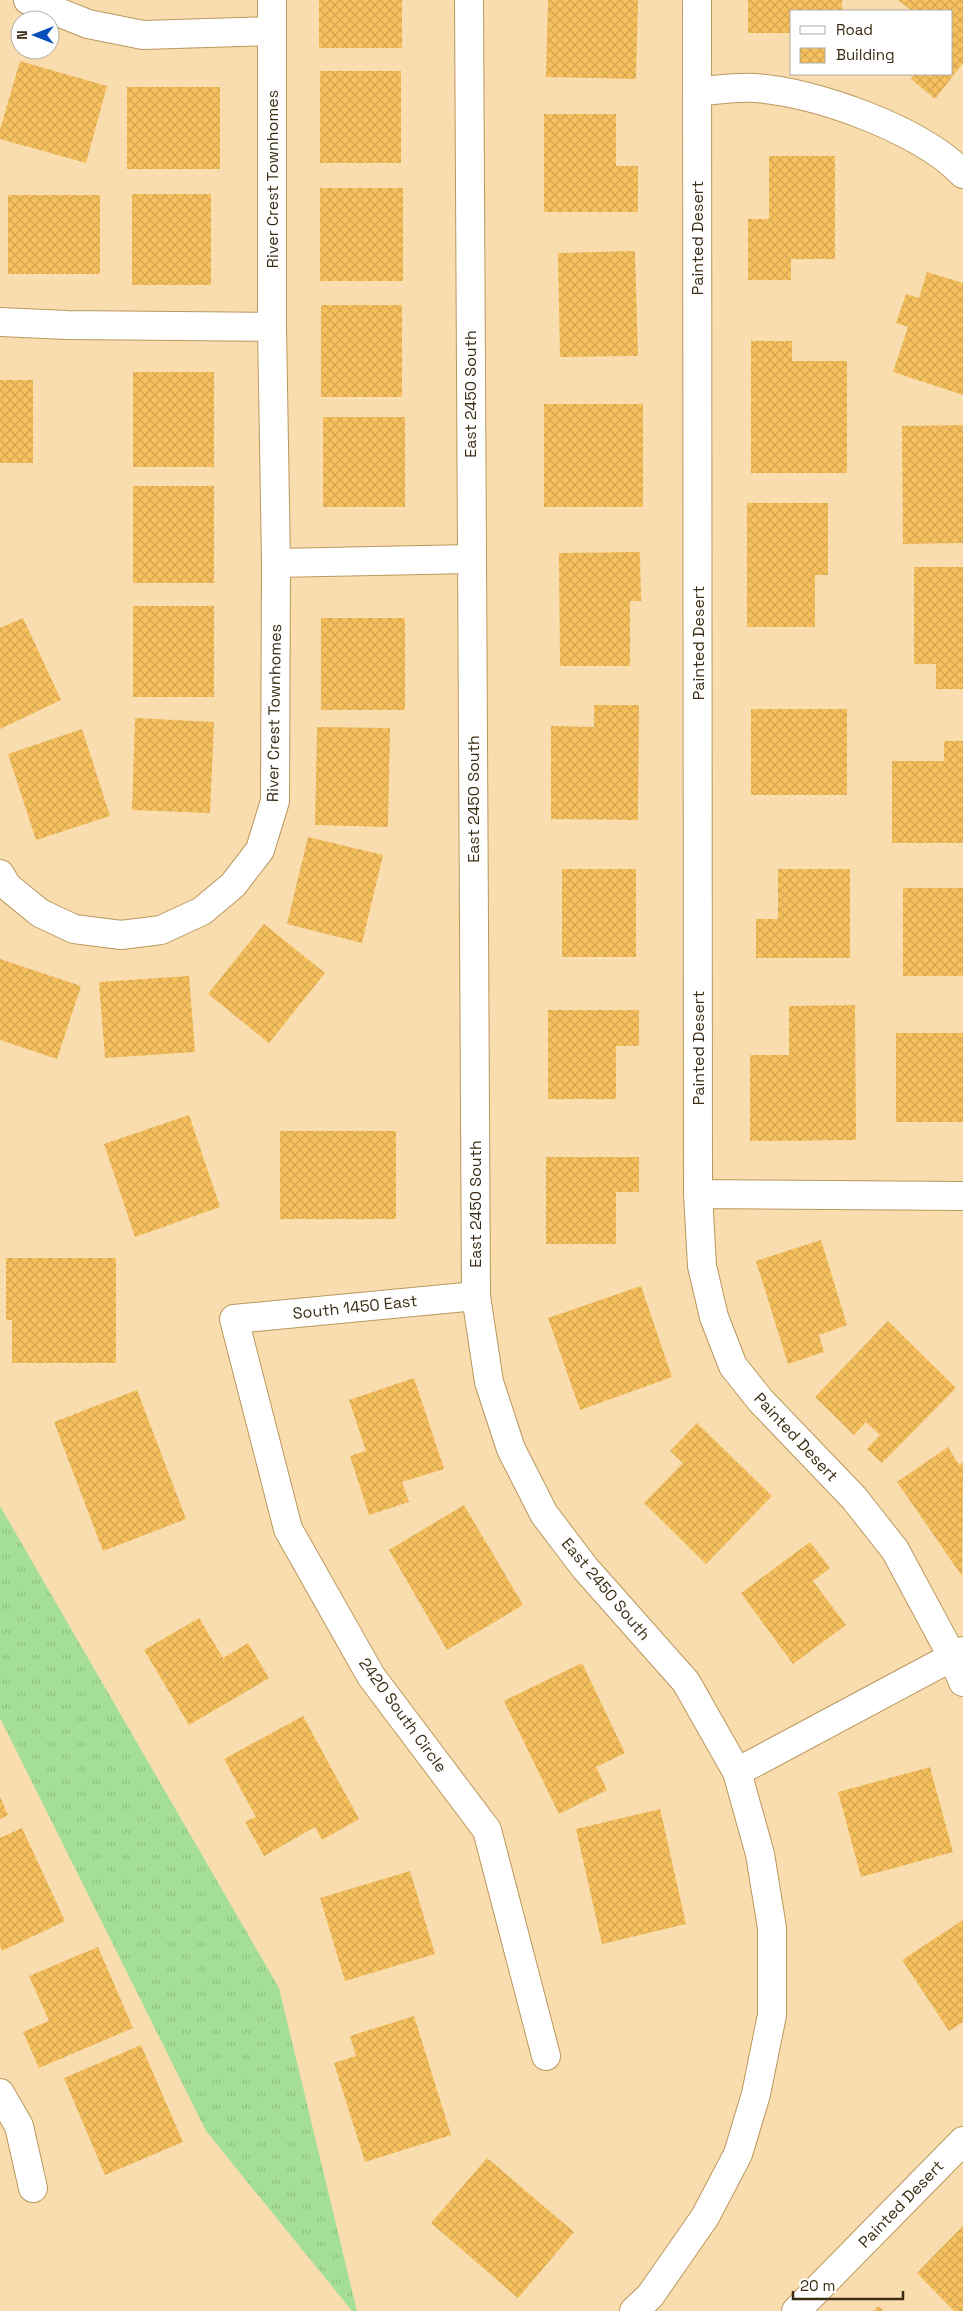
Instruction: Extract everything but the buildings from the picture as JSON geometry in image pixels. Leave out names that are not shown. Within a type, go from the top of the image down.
[{"type":"street","points":[[28,0],[88,24],[143,35],[272,31]]},
{"type":"street","name":"River Crest Townhomes","points":[[0,874],[7,886],[40,913],[74,928],[121,935],[162,930],[202,911],[233,885],[260,850],[275,801],[276,563],[272,327],[272,0]]},
{"type":"street","name":"East 2450 South","points":[[469,0],[476,1296],[489,1382],[511,1449],[544,1514],[585,1568],[686,1682],[737,1772],[760,1854],[772,1928],[772,2015],[756,2094],[738,2154],[705,2217],[642,2303]]},
{"type":"street","name":"Painted Desert","points":[[697,0],[698,1194],[702,1266],[714,1317],[732,1366],[761,1401],[854,1498],[895,1550],[960,1663],[737,1772]]},
{"type":"street","points":[[697,92],[754,88],[819,98],[871,118],[920,142],[963,174]]},
{"type":"street","points":[[0,322],[67,325],[272,327]]},
{"type":"street","points":[[276,563],[471,559]]},
{"type":"street","points":[[698,1194],[963,1196]]},
{"type":"street","name":"South 1450 East","points":[[234,1319],[476,1296]]},
{"type":"street","name":"2420 South Circle","points":[[234,1319],[288,1529],[371,1676],[487,1830],[546,2056]]},
{"type":"street","points":[[0,2093],[19,2126],[32,2188]]},
{"type":"street","name":"Painted Desert","points":[[796,2311],[963,2141]]},
{"type":"green space","points":[[0,1506],[279,1988],[357,2311],[352,2311],[206,2131],[0,1718]]}]
